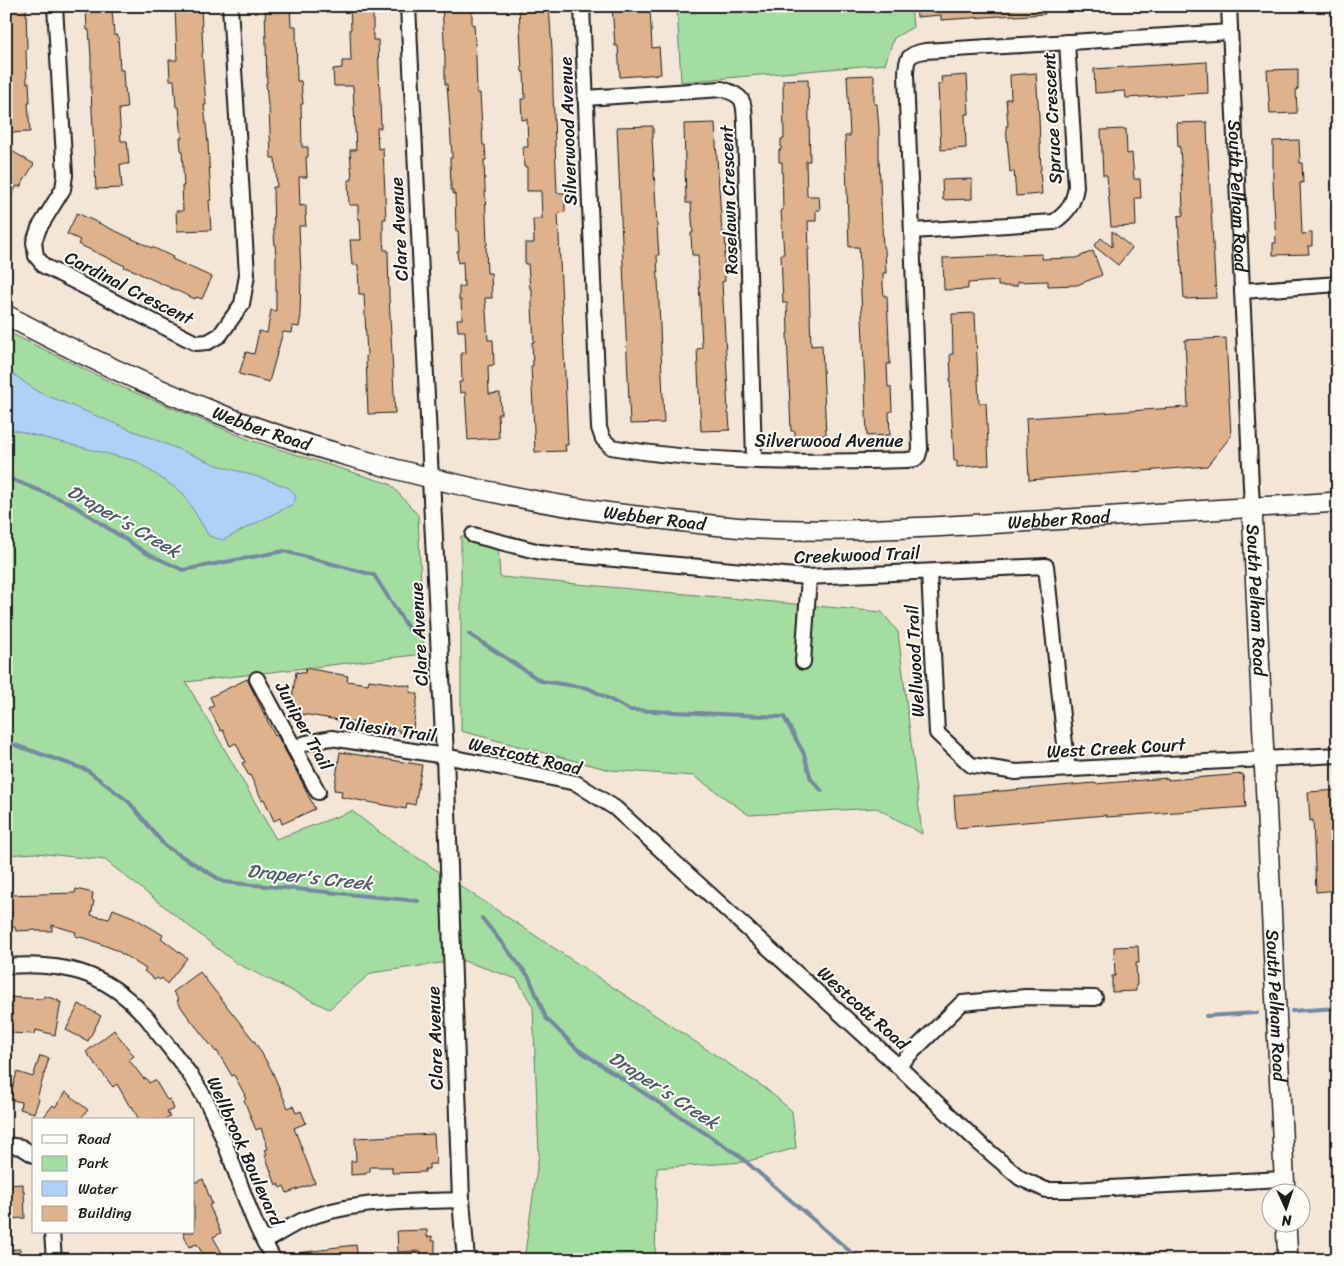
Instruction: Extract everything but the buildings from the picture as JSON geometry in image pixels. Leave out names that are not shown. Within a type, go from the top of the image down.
[{"type":"main road","name":"Webber Road","points":[[6,315],[96,361],[225,416],[311,446],[431,479],[517,498],[604,512],[759,529],[849,530],[981,524],[1338,502]]},
{"type":"main road","name":"South Pelham Road","points":[[1252,508],[1285,1184]]},
{"type":"main road","points":[[1287,1234],[1288,1260]]},
{"type":"street","name":"Cardinal Crescent","points":[[55,6],[65,175],[63,189],[39,228],[34,242],[36,256],[44,266],[196,343],[208,342],[220,335],[242,304],[247,275],[230,6]]},
{"type":"street","name":"Clare Avenue","points":[[408,6],[445,756],[461,1200],[466,1260]]},
{"type":"street","name":"Silverwood Avenue","points":[[582,6],[599,428],[603,439],[611,447],[711,459],[816,462],[907,460],[915,459],[918,456],[920,449],[906,75],[908,57],[915,52],[925,51],[1230,32]]},
{"type":"street","name":"South Pelham Road","points":[[1229,6],[1252,508]]},
{"type":"street","name":"Spruce Crescent","points":[[912,231],[1054,222],[1068,210],[1073,201],[1076,187],[1067,42]]},
{"type":"street","name":"Roselawn Crescent","points":[[585,98],[722,89],[741,98],[745,108],[754,460]]},
{"type":"street","points":[[1242,291],[1338,284]]},
{"type":"street","name":"Creekwood Trail","points":[[474,534],[540,552],[809,577],[1046,566],[1067,763]]},
{"type":"street","name":"Wellwood Trail","points":[[929,572],[937,733],[971,764]]},
{"type":"street","points":[[803,662],[809,577]]},
{"type":"street","name":"Juniper Trail","points":[[257,679],[318,792]]},
{"type":"street","name":"Taliesin Trail","points":[[294,748],[331,738],[445,756]]},
{"type":"street","name":"West Creek Court","points":[[971,764],[1016,772],[1338,755]]},
{"type":"street","name":"Westcott Road","points":[[445,756],[576,783],[614,808],[1020,1178],[1046,1190],[1262,1186]]},
{"type":"street","name":"Wellbrook Boulevard","points":[[6,966],[41,964],[61,967],[93,977],[110,986],[144,1014],[193,1077],[210,1108],[247,1203],[274,1260]]},
{"type":"street","points":[[898,1066],[962,1003],[1025,997],[1095,998]]},
{"type":"street","points":[[6,1144],[21,1147],[32,1154]]},
{"type":"street","points":[[264,1242],[301,1221],[341,1209],[384,1203],[461,1200]]},
{"type":"street","points":[[52,1234],[54,1260]]},
{"type":"green space","points":[[677,6],[911,6],[913,27],[894,38],[885,64],[681,82]]},
{"type":"green space","points":[[6,331],[119,386],[253,441],[390,484],[418,515],[424,654],[186,682],[276,839],[352,811],[379,832],[765,1088],[792,1111],[796,1148],[745,1162],[657,1168],[655,1260],[524,1260],[539,1154],[533,1007],[517,979],[461,960],[371,973],[329,1009],[236,963],[105,860],[36,853],[6,855]]},
{"type":"green space","points":[[461,536],[498,544],[500,577],[882,612],[898,632],[922,834],[877,808],[749,815],[694,776],[610,770],[461,731]]},
{"type":"water","points":[[6,369],[38,392],[217,465],[289,488],[296,496],[293,504],[223,540],[209,536],[183,493],[136,461],[6,428]]},
{"type":"waterway","name":"Draper's Creek","points":[[6,477],[70,503],[146,553],[183,570],[284,551],[374,575],[408,628]]},
{"type":"waterway","name":"Draper's Creek","points":[[469,634],[541,681],[588,688],[630,710],[784,717],[804,754],[811,779],[822,791]]},
{"type":"waterway","name":"Draper's Creek","points":[[6,742],[87,770],[129,802],[165,846],[224,882],[418,901]]},
{"type":"waterway","name":"Draper's Creek","points":[[482,918],[529,977],[546,1018],[577,1049],[737,1154],[860,1260]]},
{"type":"waterway","name":"Draper's Creek","points":[[1292,1011],[1338,1008]]},
{"type":"waterway","points":[[1206,1016],[1257,1013]]}]
